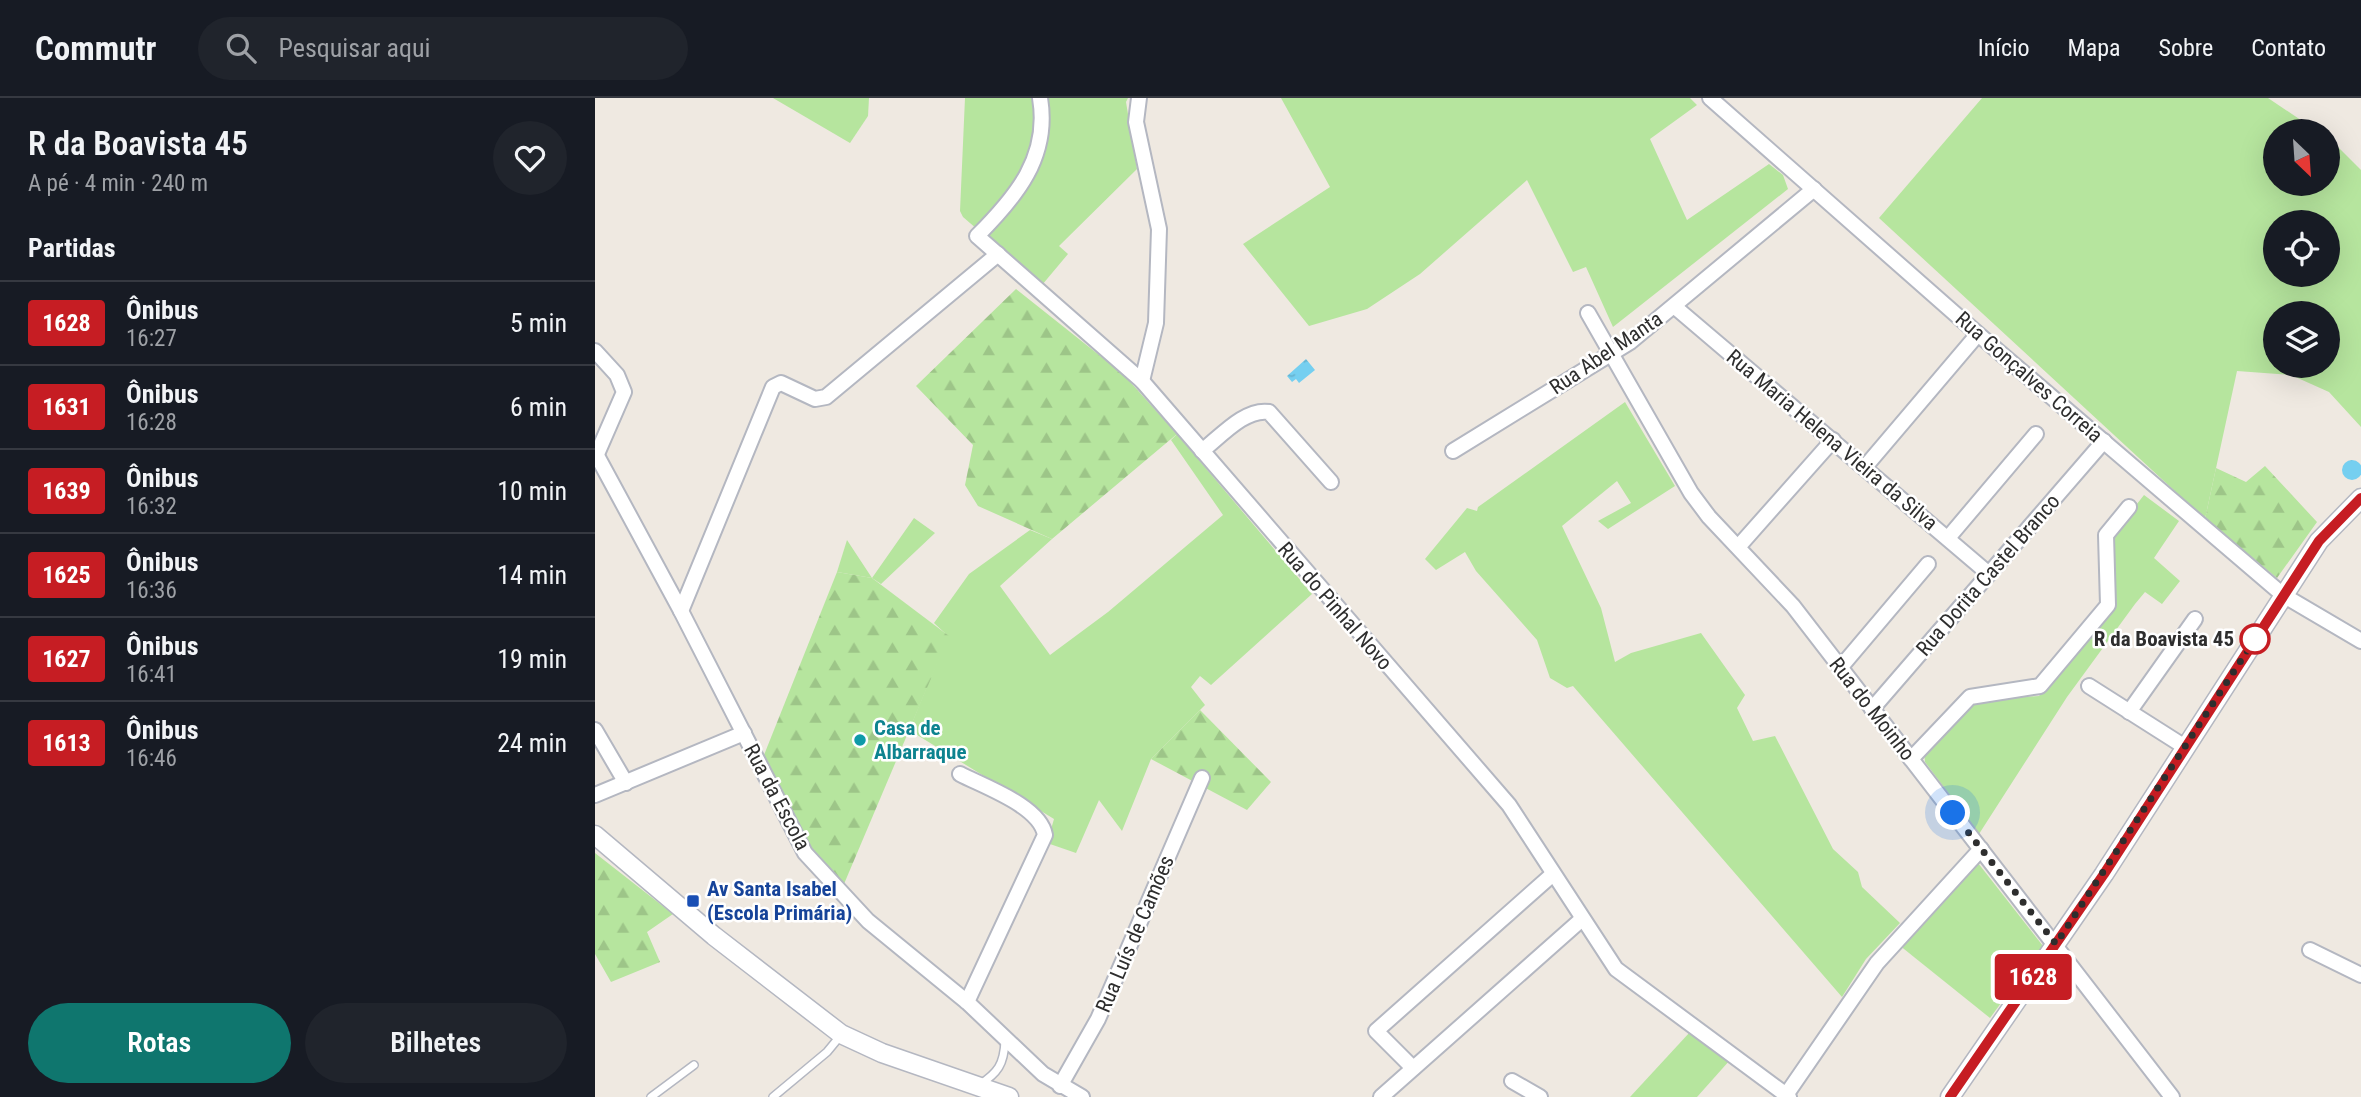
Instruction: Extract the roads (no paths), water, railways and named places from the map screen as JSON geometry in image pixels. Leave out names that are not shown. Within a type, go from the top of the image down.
[{"type":"street","name":"Rua do Pinhal Novo","points":[[1039,98],[1042,131],[1029,174],[1005,209],[977,236],[1142,381],[1509,805],[1616,969],[1788,1096]]},
{"type":"street","points":[[1139,98],[1136,122],[1159,229],[1156,323],[1142,381]]},
{"type":"street","name":"Rua Gonçalves Correia","points":[[1710,98],[1978,334],[2283,595],[2361,641]]},
{"type":"street","name":"Rua Abel Manta","points":[[1453,452],[1630,342],[1814,189]]},
{"type":"street","points":[[681,611],[767,395],[773,387],[781,383],[815,399],[826,397],[998,254]]},
{"type":"street","name":"Rua Maria Helena Vieira da Silva","points":[[1675,307],[1989,574]]},
{"type":"street","name":"Rua do Moinho","points":[[1588,313],[1691,493],[1709,517],[1793,606],[2172,1097]]},
{"type":"street","points":[[1865,467],[1978,334]]},
{"type":"street","points":[[595,351],[617,375],[624,392],[596,453]]},
{"type":"street","points":[[1202,450],[1247,415],[1269,412],[1331,482]]},
{"type":"street","points":[[1948,538],[2036,434]]},
{"type":"street","points":[[1739,546],[1833,440]]},
{"type":"street","name":"Rua Dorita Castel Branco","points":[[1872,709],[2104,441]]},
{"type":"street","name":"Rua da Escola","points":[[596,453],[681,611],[805,853],[868,921],[967,1002],[1005,1041],[1060,1086],[1082,1097]]},
{"type":"street","points":[[1950,1097],[2056,944],[2319,541],[2361,498]]},
{"type":"street","points":[[1911,759],[1970,696],[2040,686],[2108,605],[2106,535],[2129,507]]},
{"type":"street","points":[[1840,668],[1928,564]]},
{"type":"street","points":[[2129,712],[2195,619]]},
{"type":"street","points":[[2089,686],[2185,747]]},
{"type":"street","points":[[595,730],[626,783]]},
{"type":"street","points":[[595,795],[744,733]]},
{"type":"street","points":[[960,774],[1032,812],[1043,824],[1045,835],[967,1002]]},
{"type":"street","name":"Rua Luís de Camões","points":[[1060,1086],[1098,1019],[1202,778]]},
{"type":"street","points":[[595,835],[714,936],[841,1034],[882,1053],[1009,1097]]},
{"type":"street","points":[[1788,1096],[1877,963],[1982,849]]},
{"type":"street","points":[[1413,1068],[1376,1031],[1553,874]]},
{"type":"street","points":[[1381,1097],[1582,919]]},
{"type":"street","points":[[2310,950],[2361,975]]},
{"type":"street","points":[[1512,1082],[1540,1097]]},
{"type":"lane","points":[[773,1097],[828,1052],[841,1034]]},
{"type":"lane","points":[[978,1086],[997,1073],[1004,1058],[1005,1041]]},
{"type":"lane","points":[[651,1097],[694,1065]]},
{"type":"water","points":[[1306,359],[1315,370],[1299,383],[1296,379],[1292,382],[1287,376]]},
{"type":"water","points":[[2352,460],[2359,463],[2362,470],[2359,477],[2352,480],[2345,477],[2342,470],[2345,463]]},
{"type":"place","name":"R da Boavista 45","points":[[2255,639]]},
{"type":"place","name":"Casa de Albarraque","points":[[860,740]]},
{"type":"place","name":"Av Santa Isabel (Escola Primária)","points":[[693,901]]}]
